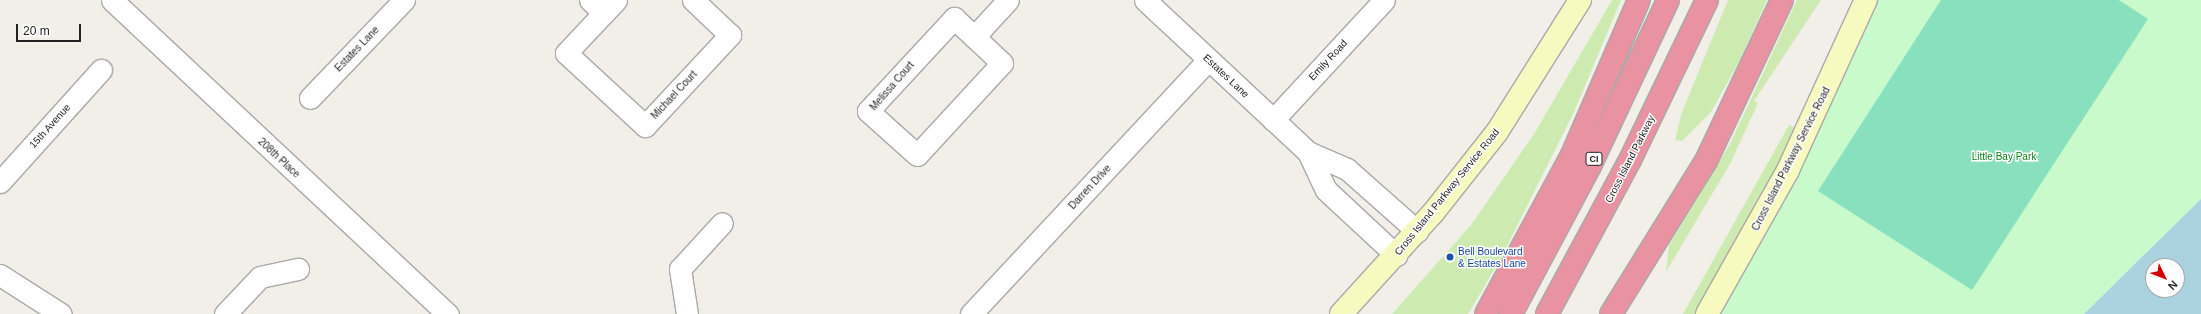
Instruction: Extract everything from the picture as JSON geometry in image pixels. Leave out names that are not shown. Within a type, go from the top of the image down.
[{"type":"highway","points":[[1486,314],[1570,157],[1639,0]]},
{"type":"highway","name":"CI","points":[[1511,314],[1590,166],[1668,0]]},
{"type":"highway","name":"Cross Island Parkway","points":[[1547,314],[1630,160],[1707,0]]},
{"type":"highway","points":[[1611,314],[1706,160],[1782,0]]},
{"type":"street","name":"208th Place","points":[[112,0],[448,314]]},
{"type":"street","name":"Estates Lane","points":[[310,98],[404,0]]},
{"type":"street","name":"Michael Court","points":[[604,4],[566,53],[644,126],[730,35],[693,0]]},
{"type":"street","points":[[974,37],[1008,0]]},
{"type":"street","name":"Estates Lane","points":[[1145,0],[1308,152],[1347,169],[1417,231]]},
{"type":"street","name":"Emily Road","points":[[1273,120],[1384,0]]},
{"type":"street","name":"Cross Island Parkway Service Road","points":[[1341,314],[1417,231],[1497,132],[1580,0]]},
{"type":"street","name":"Cross Island Parkway Service Road","points":[[1707,314],[1788,170],[1866,0]]},
{"type":"street","name":"Melissa Court","points":[[954,18],[974,37],[1002,63],[916,155],[868,111],[954,18]]},
{"type":"street","name":"Darren Drive","points":[[971,314],[1208,60]]},
{"type":"street","name":"15th Avenue","points":[[0,182],[101,70]]},
{"type":"street","name":"Estates Lane","points":[[1308,152],[1326,190],[1396,255]]},
{"type":"street","points":[[687,314],[680,269],[722,223]]},
{"type":"street","points":[[225,314],[260,278],[298,269]]},
{"type":"street","points":[[0,275],[61,314]]},
{"type":"green space","points":[[1612,0],[1621,0],[1574,112],[1500,260],[1468,314],[1392,314],[1471,225],[1534,134]]},
{"type":"green space","points":[[1728,0],[1767,0],[1739,62],[1711,112],[1682,141],[1675,140],[1682,112]]},
{"type":"green space","points":[[1797,0],[1821,0],[1754,101],[1758,103],[1731,162],[1666,272],[1669,245],[1730,144]]},
{"type":"green space","name":"Little Bay Park","points":[[1878,0],[2201,0],[2201,199],[2084,314],[1721,314],[1796,176]]},
{"type":"green space","points":[[1941,0],[2119,0],[2148,19],[1972,290],[1818,191]]},
{"type":"green space","points":[[1789,125],[1798,129],[1699,309],[1696,314],[1683,314]]},
{"type":"water","points":[[2201,199],[2201,314],[2084,314]]},
{"type":"place","name":"Bell Boulevard & Estates Lane","points":[[1450,257]]}]
